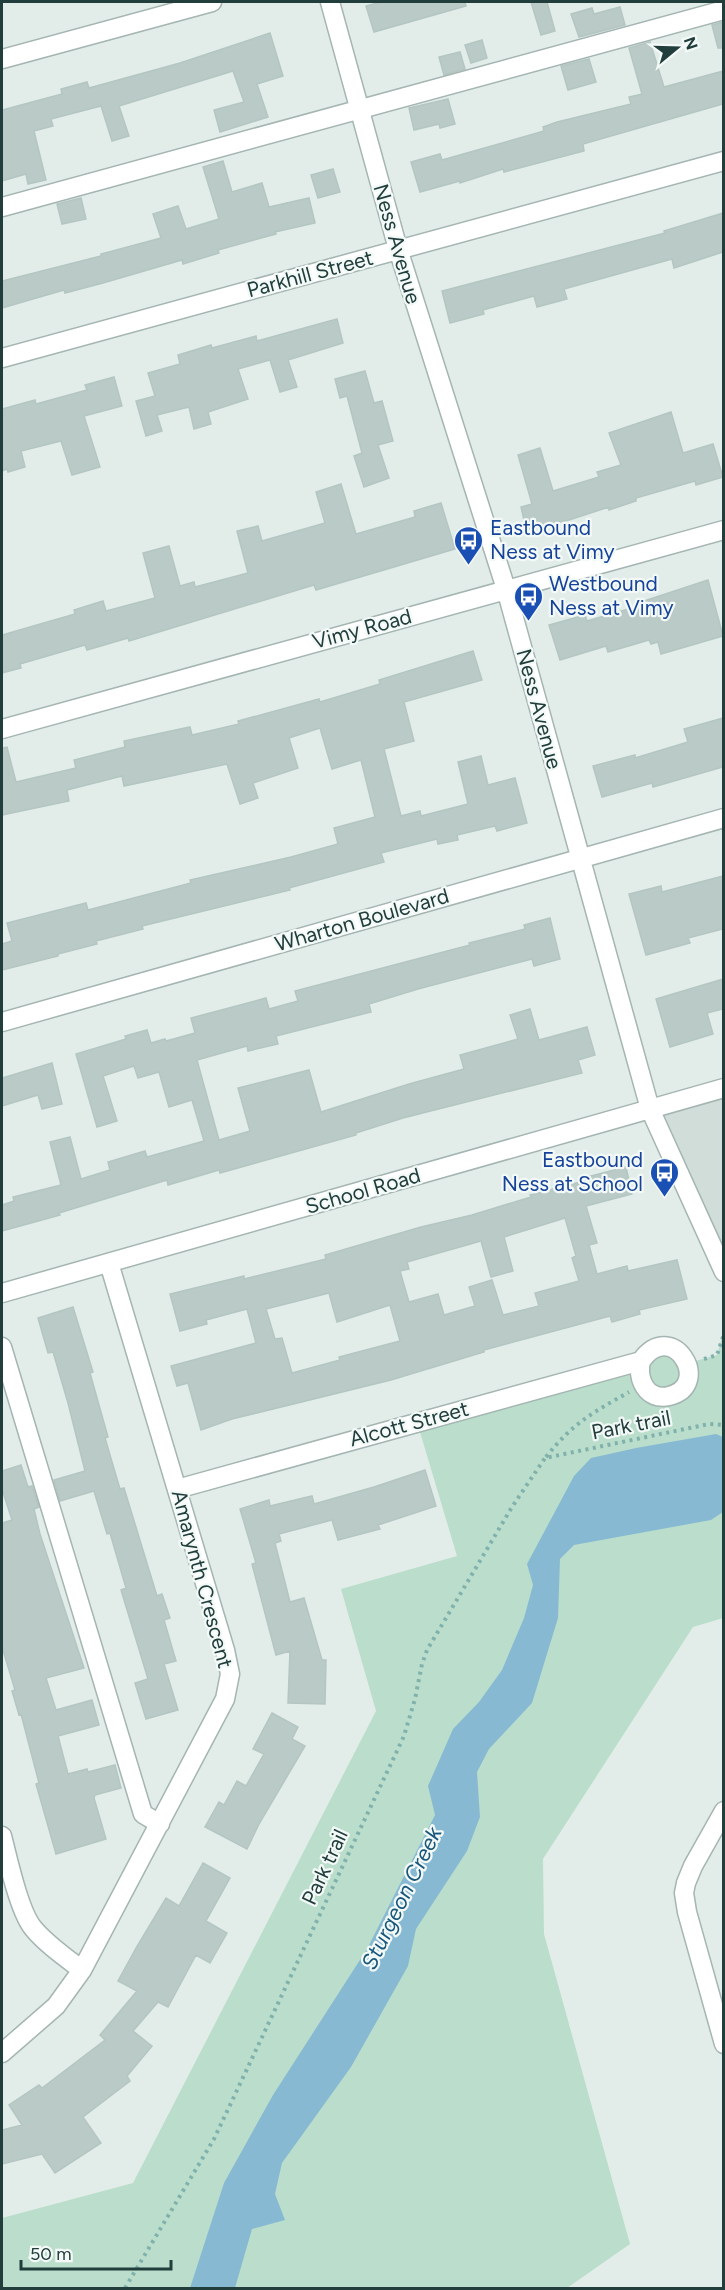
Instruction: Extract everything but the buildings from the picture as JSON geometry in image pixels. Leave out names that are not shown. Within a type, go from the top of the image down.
[{"type":"street","points":[[2,59],[212,2]]},
{"type":"street","name":"Ness Avenue","points":[[330,2],[398,249],[506,590],[650,1109],[723,1272]]},
{"type":"street","points":[[2,207],[723,10]]},
{"type":"street","name":"Parkhill Street","points":[[2,358],[723,161]]},
{"type":"street","name":"Vimy Road","points":[[2,729],[723,530]]},
{"type":"street","name":"Wharton Boulevard","points":[[2,1022],[723,818]]},
{"type":"street","name":"School Road","points":[[2,1293],[723,1088]]},
{"type":"street","name":"Amarynth Crescent","points":[[2,2053],[56,2006],[82,1970],[225,1699],[230,1674],[225,1650],[109,1263]]},
{"type":"street","points":[[2,1347],[142,1814],[160,1824]]},
{"type":"street","name":"Alcott Street","points":[[177,1489],[641,1361],[654,1348],[670,1347],[681,1353],[688,1363]]},
{"type":"street","points":[[641,1361],[639,1371],[642,1384],[653,1394],[665,1397],[677,1394],[685,1385],[689,1375],[688,1363]]},
{"type":"street","points":[[723,1811],[693,1866],[684,1893],[687,1912],[723,2044]]},
{"type":"street","points":[[2,1836],[17,1893],[31,1927],[82,1970]]},
{"type":"path","points":[[688,1363],[717,1355],[723,1334]]},
{"type":"path","name":"Park trail","points":[[126,2289],[214,2139],[404,1736],[427,1650],[512,1507],[565,1433],[586,1416],[642,1384]]},
{"type":"path","name":"Park trail","points":[[545,1458],[709,1424],[723,1425]]},
{"type":"shaded area","points":[[723,1088],[723,1273],[650,1109]]},
{"type":"green space","points":[[723,1334],[723,1618],[693,1627],[543,1859],[544,1934],[630,2244],[567,2288],[2,2288],[2,2218],[133,2183],[376,1711],[341,1589],[457,1556],[417,1422],[654,1349],[688,1363],[717,1355]]},
{"type":"water","name":"Sturgeon Creek","points":[[716,1434],[723,1437],[723,1512],[711,1520],[574,1545],[560,1559],[558,1618],[532,1703],[489,1749],[477,1772],[480,1817],[467,1851],[416,1929],[408,1966],[351,2067],[282,2163],[275,2194],[285,2220],[252,2229],[235,2288],[190,2288],[224,2183],[273,2095],[367,1949],[435,1815],[428,1786],[453,1729],[479,1702],[502,1670],[524,1618],[533,1585],[527,1564],[574,1476],[591,1458]]},
{"type":"place","name":"Eastbound Ness at Vimy","points":[[469,566]]},
{"type":"place","name":"Westbound Ness at Vimy","points":[[528,622]]},
{"type":"place","name":"Eastbound Ness at School","points":[[664,1198]]}]
